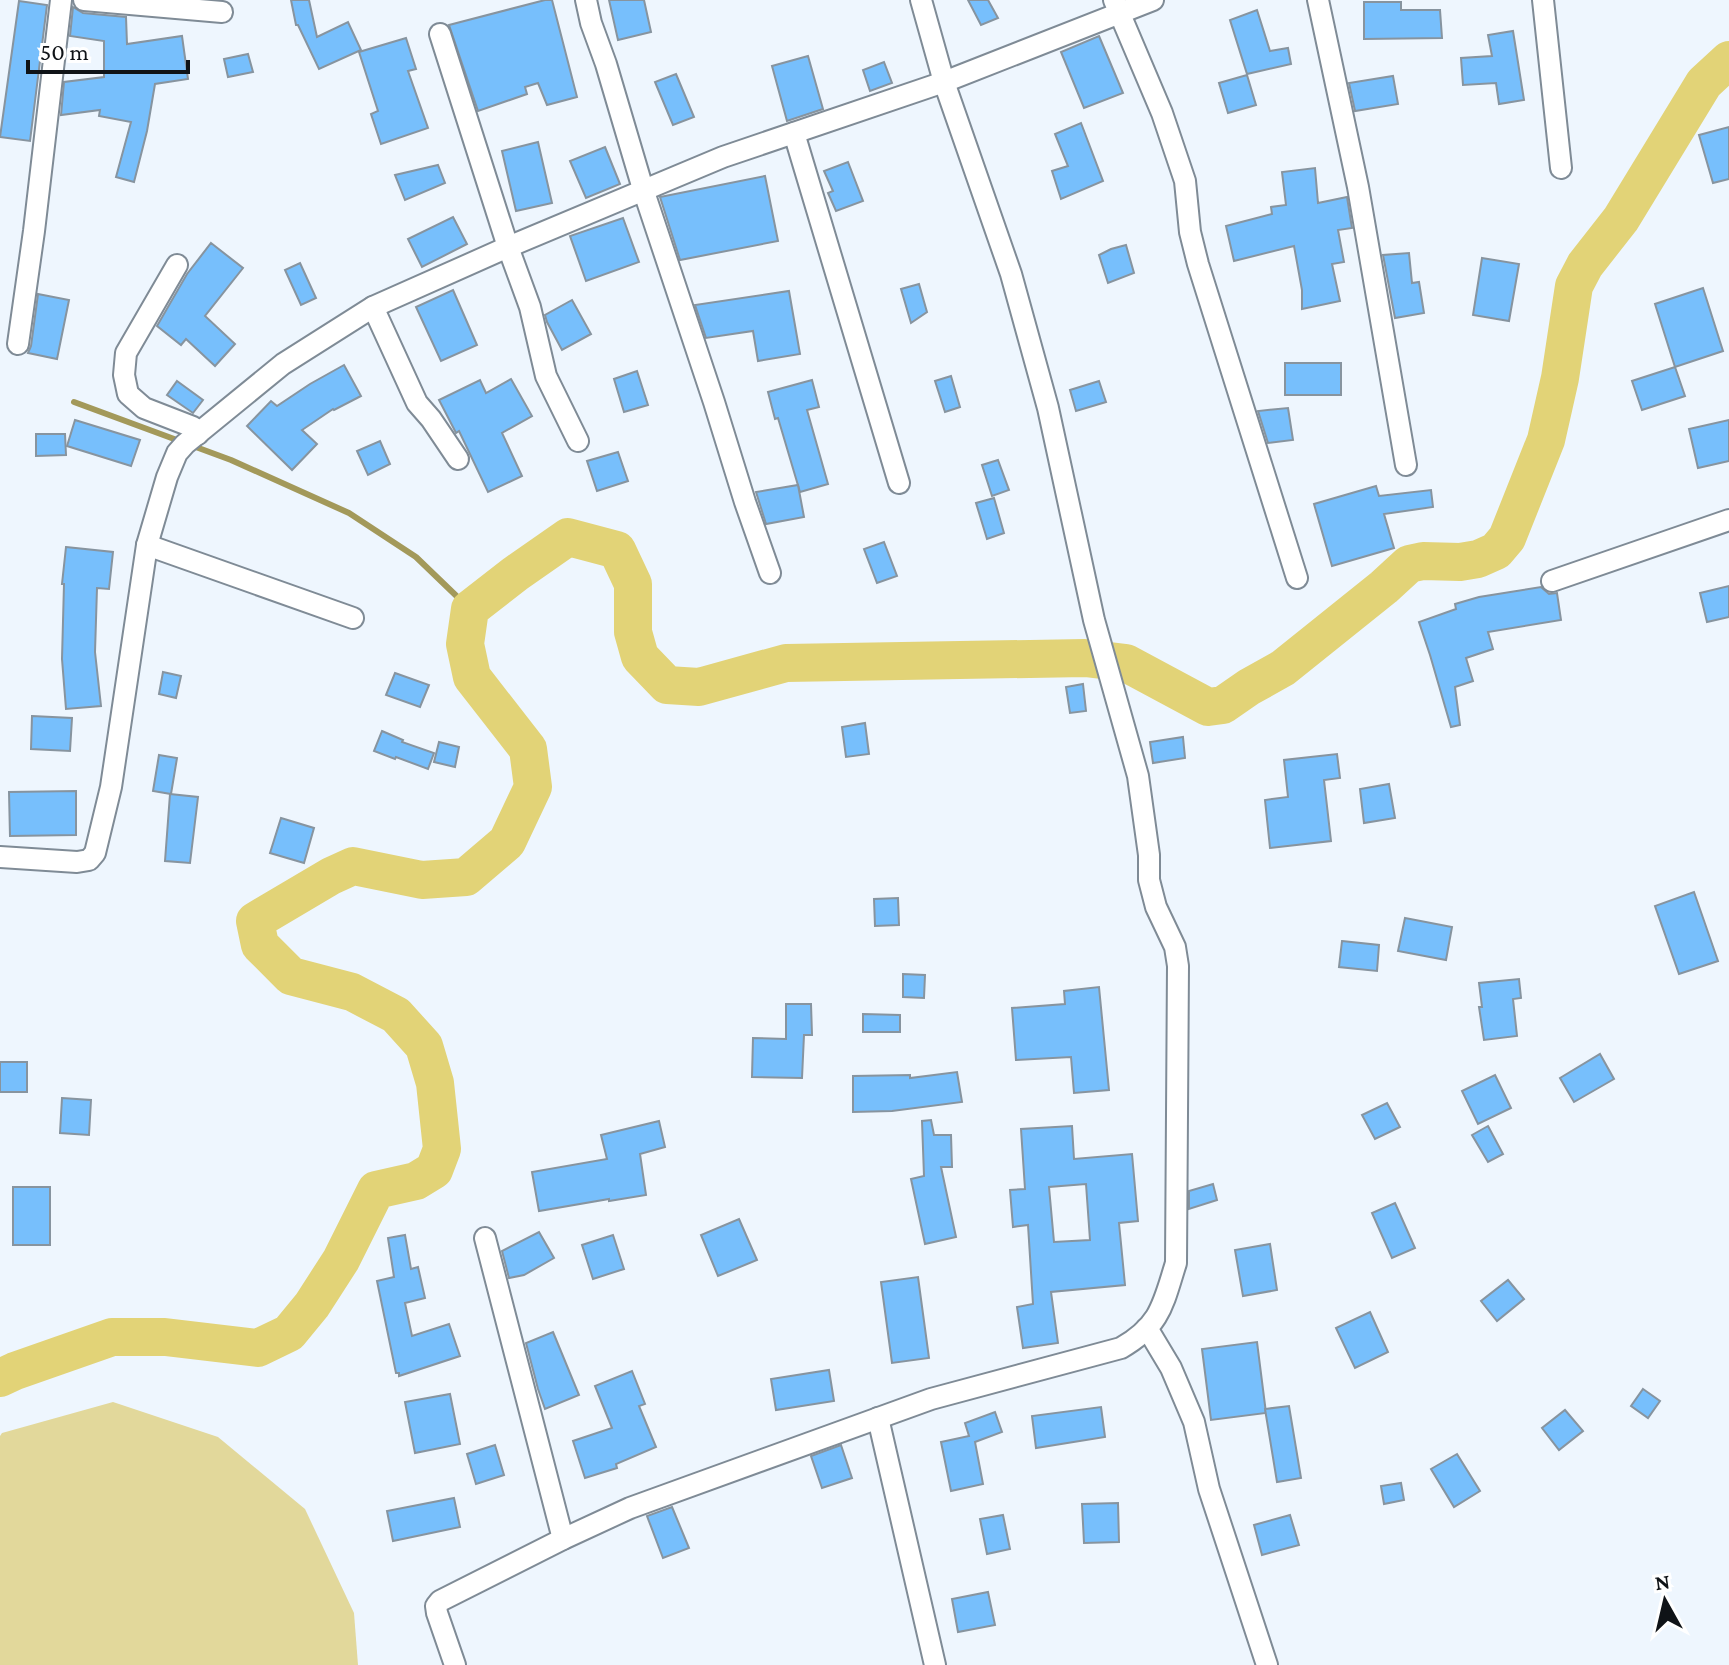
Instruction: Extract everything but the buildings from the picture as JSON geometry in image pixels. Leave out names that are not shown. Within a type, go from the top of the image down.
[{"type":"street","points":[[18,344],[61,0]]},
{"type":"street","points":[[84,0],[222,12]]},
{"type":"street","points":[[586,0],[643,189],[770,573]]},
{"type":"street","points":[[455,1665],[437,1613],[436,1606],[440,1601],[630,1508],[931,1399],[1121,1348],[1139,1337],[1154,1321],[1176,1263],[1178,966],[1175,947],[1156,907],[1149,880],[1149,855],[1138,776],[1094,620],[1048,408],[1011,274],[944,82],[921,0]]},
{"type":"street","points":[[0,857],[77,862],[89,860],[95,853],[111,787],[147,545],[167,477],[177,453],[283,364],[373,307],[643,189],[723,157],[944,82],[1117,7],[1153,0]]},
{"type":"street","points":[[1318,0],[1358,187],[1406,465]]},
{"type":"street","points":[[1543,0],[1561,168]]},
{"type":"street","points":[[1117,7],[1162,113],[1185,181],[1190,232],[1198,264],[1297,578]]},
{"type":"street","points":[[440,34],[530,307],[546,376],[578,441]]},
{"type":"street","points":[[794,133],[899,483]]},
{"type":"street","points":[[177,265],[126,353],[124,375],[128,394],[144,408],[193,427],[198,434]]},
{"type":"street","points":[[373,307],[417,403],[458,459]]},
{"type":"street","points":[[1552,581],[1729,520]]},
{"type":"street","points":[[147,545],[353,618]]},
{"type":"street","points":[[485,1238],[563,1539]]},
{"type":"street","points":[[1147,1328],[1171,1368],[1194,1422],[1209,1489],[1267,1665]]},
{"type":"street","points":[[878,1418],[935,1665]]},
{"type":"shaded area","points":[[113,1402],[218,1437],[305,1509],[354,1613],[358,1665],[0,1665],[0,1436]]},
{"type":"waterway","points":[[0,1378],[112,1337],[165,1337],[258,1348],[289,1333],[312,1305],[341,1260],[376,1190],[416,1181],[434,1170],[442,1149],[435,1083],[424,1046],[396,1015],[352,992],[291,976],[260,945],[255,921],[353,866],[422,880],[466,877],[507,842],[533,787],[528,749],[472,677],[465,644],[470,609],[515,574],[568,537],[617,550],[633,584],[633,632],[640,657],[667,685],[699,687],[786,663],[1085,658],[1126,663],[1208,707],[1223,705],[1283,668],[1409,564],[1478,559],[1496,551],[1507,538],[1546,440],[1560,378],[1574,286],[1585,265],[1621,219],[1704,83],[1729,60]]},
{"type":"waterway","points":[[74,402],[231,460],[349,513],[416,557],[470,609]]}]
